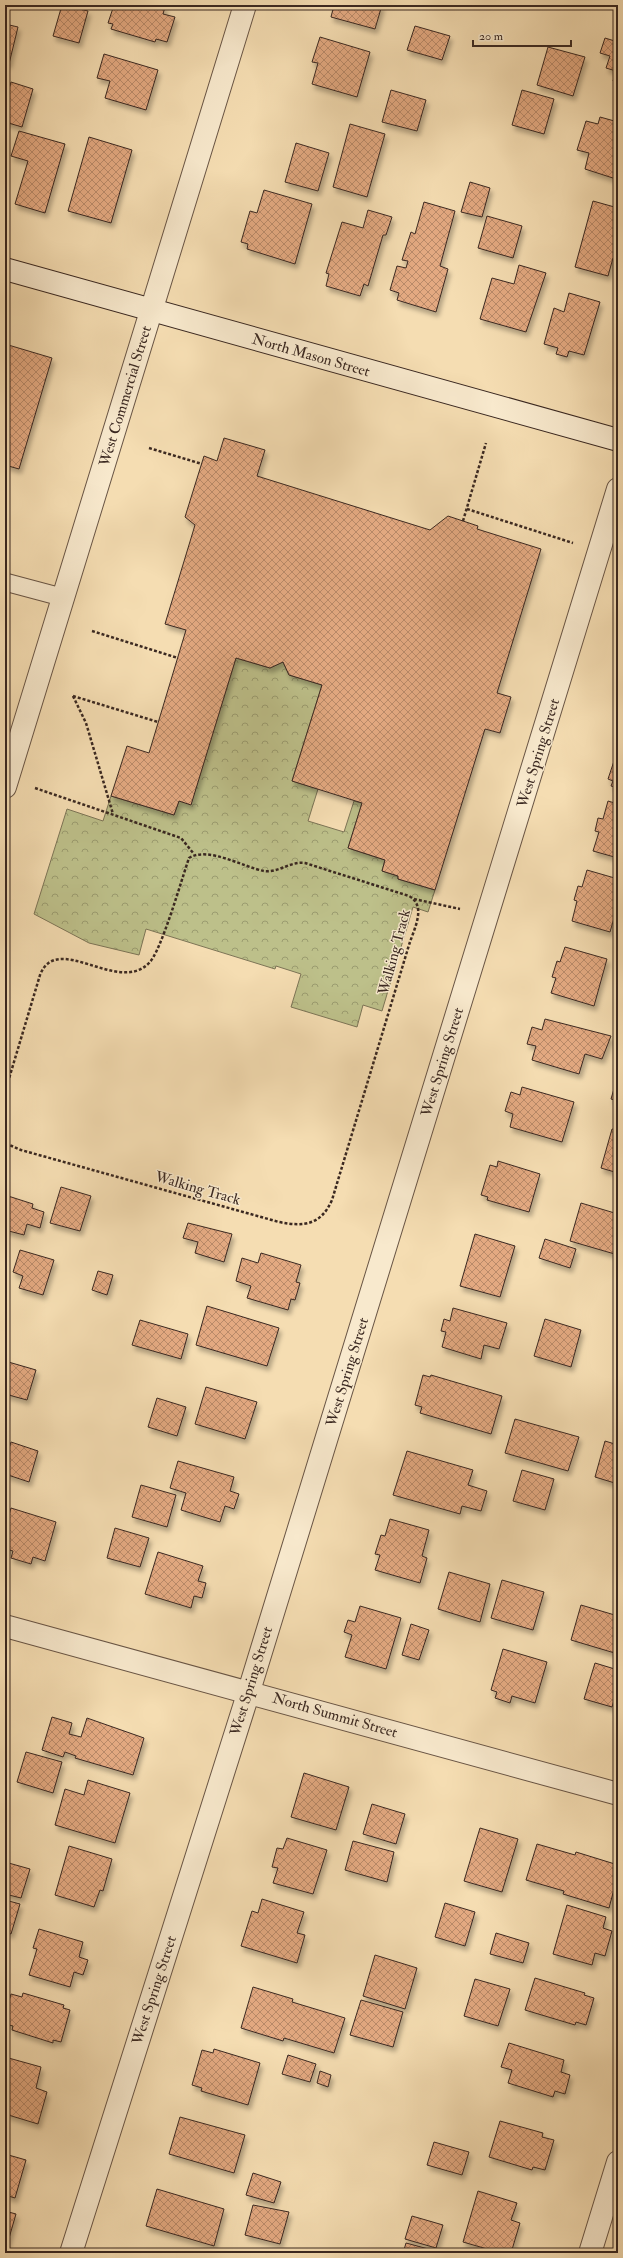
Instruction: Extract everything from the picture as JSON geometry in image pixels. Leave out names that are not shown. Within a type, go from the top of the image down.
[{"type":"street","name":"West Commercial Street","points":[[6,783],[245,5]]},
{"type":"street","name":"North Mason Street","points":[[5,269],[618,440]]},
{"type":"street","name":"West Spring Street","points":[[71,2253],[249,1691],[618,489]]},
{"type":"street","name":"North Summit Street","points":[[5,1626],[249,1691],[618,1794]]},
{"type":"street","points":[[590,2253],[618,2162]]},
{"type":"lane","points":[[5,582],[64,598]]},
{"type":"path","points":[[463,521],[486,443]]},
{"type":"path","points":[[149,448],[202,464]]},
{"type":"path","points":[[467,509],[599,551]]},
{"type":"path","points":[[92,631],[178,658]]},
{"type":"path","points":[[113,815],[86,723],[72,696],[158,722]]},
{"type":"path","points":[[5,1092],[40,975],[47,963],[52,960],[63,958],[120,973],[138,972],[148,965],[157,950],[189,858],[194,854],[181,838],[113,815],[6,783]]},
{"type":"path","name":"Walking Track","points":[[5,1143],[21,1150],[279,1222],[296,1225],[314,1221],[327,1210],[332,1200],[419,911],[418,904],[413,899],[306,863],[293,863],[272,872],[206,853],[194,854]]},
{"type":"path","points":[[413,899],[451,906],[487,918]]},
{"type":"green space","points":[[236,658],[270,668],[283,662],[289,675],[322,685],[292,781],[318,789],[308,821],[344,832],[354,801],[362,803],[348,848],[385,860],[382,871],[398,876],[398,879],[435,890],[428,912],[413,907],[382,1011],[363,1005],[357,1027],[291,1007],[301,974],[276,966],[275,969],[146,929],[139,955],[89,943],[34,914],[67,809],[103,821],[111,796],[174,815],[179,801],[191,804]]},
{"type":"building","points":[[62,5],[88,11],[79,43],[53,36]]},
{"type":"building","points":[[114,5],[157,5],[165,7],[163,14],[175,17],[167,42],[156,39],[155,42],[111,29],[113,24],[108,23]]},
{"type":"building","points":[[334,5],[382,5],[375,29],[331,17]]},
{"type":"building","points":[[5,24],[18,27],[9,64],[5,63]]},
{"type":"building","points":[[415,26],[450,36],[442,60],[407,50]]},
{"type":"building","points":[[320,37],[370,52],[357,97],[312,84],[318,63],[312,62]]},
{"type":"building","points":[[605,38],[618,42],[618,83],[613,81],[616,71],[606,68],[610,56],[600,53]]},
{"type":"building","points":[[548,47],[585,57],[573,96],[537,85]]},
{"type":"building","points":[[104,54],[158,70],[146,110],[105,98],[110,81],[97,78]]},
{"type":"building","points":[[11,82],[33,89],[22,127],[5,122],[5,103]]},
{"type":"building","points":[[391,90],[426,100],[417,131],[382,122]]},
{"type":"building","points":[[522,90],[554,99],[544,134],[512,125]]},
{"type":"building","points":[[600,117],[618,122],[616,179],[585,169],[589,153],[577,150],[586,121],[598,124]]},
{"type":"building","points":[[350,124],[385,134],[367,197],[333,187]]},
{"type":"building","points":[[19,131],[65,144],[45,213],[15,204],[28,161],[11,156]]},
{"type":"building","points":[[89,137],[132,150],[111,223],[68,211]]},
{"type":"building","points":[[296,143],[329,153],[318,191],[285,182]]},
{"type":"building","points":[[470,182],[490,188],[482,217],[461,212]]},
{"type":"building","points":[[264,190],[312,204],[295,264],[247,249],[248,244],[241,242],[250,211],[257,213]]},
{"type":"building","points":[[593,201],[618,208],[618,252],[616,259],[613,258],[608,276],[575,267]]},
{"type":"building","points":[[424,202],[455,211],[440,266],[448,269],[436,312],[397,300],[399,293],[390,290],[397,266],[406,268],[408,261],[402,260],[411,232],[415,234]]},
{"type":"building","points":[[368,210],[392,217],[386,235],[383,235],[368,286],[364,284],[360,296],[326,286],[329,274],[326,273],[342,222],[363,228]]},
{"type":"building","points":[[487,216],[522,226],[513,258],[478,248]]},
{"type":"building","points":[[519,265],[546,273],[526,332],[480,319],[492,278],[514,284]]},
{"type":"building","points":[[569,293],[600,302],[584,355],[569,351],[567,357],[556,354],[558,348],[544,344],[554,308],[564,312]]},
{"type":"building","points":[[5,344],[52,358],[19,469],[5,465]]},
{"type":"building","points":[[224,438],[265,450],[257,476],[430,530],[448,516],[478,526],[477,529],[541,549],[497,693],[511,697],[500,733],[485,729],[435,890],[398,879],[398,876],[382,871],[385,860],[348,848],[362,803],[292,781],[322,685],[289,675],[283,662],[270,668],[236,658],[191,805],[179,801],[174,815],[111,796],[127,746],[149,753],[186,630],[165,624],[195,525],[185,517],[204,456],[217,461]]},
{"type":"building","points":[[617,752],[618,788],[611,786],[613,781],[608,779]]},
{"type":"building","points":[[608,801],[618,804],[618,858],[593,851],[599,832],[595,831],[598,818],[603,819]]},
{"type":"building","points":[[587,870],[618,879],[618,904],[610,932],[572,921],[577,901],[574,900],[578,886],[582,887]]},
{"type":"building","points":[[565,947],[607,959],[594,1006],[551,993],[556,978],[552,977],[557,961],[560,962]]},
{"type":"building","points":[[545,1019],[611,1036],[602,1059],[585,1054],[579,1074],[532,1060],[536,1046],[527,1044],[532,1027],[542,1030]]},
{"type":"building","points":[[618,1075],[618,1101],[611,1099]]},
{"type":"building","points":[[522,1087],[574,1102],[562,1142],[510,1127],[513,1114],[505,1111],[511,1092],[520,1095]]},
{"type":"building","points":[[612,1129],[618,1130],[618,1173],[601,1168]]},
{"type":"building","points":[[498,1161],[540,1174],[529,1212],[487,1200],[488,1197],[481,1195],[490,1165],[497,1167]]},
{"type":"building","points":[[61,1187],[91,1196],[80,1231],[50,1223]]},
{"type":"building","points":[[5,1195],[33,1204],[32,1208],[44,1212],[40,1228],[27,1224],[24,1235],[5,1230]]},
{"type":"building","points":[[581,1203],[618,1214],[618,1255],[570,1241]]},
{"type":"building","points":[[188,1223],[232,1234],[224,1262],[195,1253],[198,1242],[183,1238]]},
{"type":"building","points":[[475,1234],[515,1246],[500,1297],[460,1286]]},
{"type":"building","points":[[545,1239],[576,1249],[570,1268],[539,1258]]},
{"type":"building","points":[[20,1250],[54,1260],[43,1295],[19,1288],[23,1276],[13,1272]]},
{"type":"building","points":[[261,1253],[301,1265],[296,1282],[300,1283],[295,1300],[291,1299],[288,1310],[247,1298],[251,1286],[236,1281],[242,1258],[258,1263]]},
{"type":"building","points":[[98,1271],[113,1275],[107,1295],[92,1290]]},
{"type":"building","points":[[207,1306],[279,1328],[267,1366],[196,1345]]},
{"type":"building","points":[[453,1308],[507,1323],[499,1349],[484,1345],[481,1359],[442,1347],[446,1332],[441,1331],[444,1319],[450,1321]]},
{"type":"building","points":[[545,1319],[581,1330],[571,1367],[534,1356]]},
{"type":"building","points":[[140,1320],[188,1334],[181,1359],[132,1345]]},
{"type":"building","points":[[5,1361],[36,1370],[27,1400],[5,1394]]},
{"type":"building","points":[[423,1375],[430,1377],[431,1375],[502,1396],[491,1434],[420,1413],[422,1407],[415,1405]]},
{"type":"building","points":[[206,1387],[257,1402],[245,1439],[195,1424]]},
{"type":"building","points":[[157,1398],[186,1407],[177,1436],[148,1427]]},
{"type":"building","points":[[515,1419],[579,1437],[568,1471],[505,1453]]},
{"type":"building","points":[[605,1441],[618,1445],[618,1484],[595,1477]]},
{"type":"building","points":[[11,1442],[38,1451],[29,1482],[5,1474],[5,1461]]},
{"type":"building","points":[[407,1451],[473,1470],[468,1485],[487,1491],[481,1511],[462,1506],[460,1514],[393,1495]]},
{"type":"building","points":[[178,1461],[234,1477],[230,1491],[239,1494],[234,1509],[225,1506],[220,1522],[181,1510],[186,1493],[170,1488]]},
{"type":"building","points":[[522,1470],[554,1479],[545,1510],[513,1501]]},
{"type":"building","points":[[141,1485],[176,1495],[167,1527],[132,1517]]},
{"type":"building","points":[[11,1508],[56,1522],[45,1561],[33,1557],[31,1564],[11,1558],[13,1551],[5,1549],[5,1529]]},
{"type":"building","points":[[390,1519],[429,1530],[422,1556],[427,1558],[420,1583],[375,1570],[380,1555],[375,1554],[381,1535],[385,1536]]},
{"type":"building","points":[[115,1528],[149,1538],[140,1567],[107,1558]]},
{"type":"building","points":[[158,1552],[203,1566],[198,1581],[206,1583],[202,1598],[194,1596],[191,1608],[145,1594]]},
{"type":"building","points":[[449,1572],[490,1584],[480,1622],[438,1609]]},
{"type":"building","points":[[502,1580],[544,1592],[533,1630],[491,1618]]},
{"type":"building","points":[[581,1605],[618,1616],[618,1654],[571,1640]]},
{"type":"building","points":[[360,1606],[401,1618],[386,1669],[345,1657],[352,1635],[344,1632],[348,1620],[355,1622]]},
{"type":"building","points":[[411,1624],[429,1630],[419,1660],[402,1655]]},
{"type":"building","points":[[503,1649],[547,1662],[535,1703],[512,1696],[510,1703],[495,1698],[497,1692],[491,1690]]},
{"type":"building","points":[[595,1663],[618,1670],[618,1686],[612,1707],[584,1699]]},
{"type":"building","points":[[52,1717],[72,1723],[69,1734],[81,1737],[87,1718],[144,1738],[133,1775],[75,1758],[76,1756],[65,1752],[63,1757],[42,1750]]},
{"type":"building","points":[[26,1752],[62,1762],[53,1793],[17,1782]]},
{"type":"building","points":[[304,1773],[349,1787],[336,1830],[291,1817]]},
{"type":"building","points":[[88,1780],[130,1793],[115,1843],[55,1825],[65,1789],[84,1795]]},
{"type":"building","points":[[372,1804],[405,1814],[396,1844],[363,1834]]},
{"type":"building","points":[[480,1828],[518,1839],[502,1892],[464,1881]]},
{"type":"building","points":[[287,1838],[327,1850],[313,1894],[273,1883],[278,1868],[272,1867],[277,1848],[283,1849]]},
{"type":"building","points":[[353,1841],[394,1852],[387,1882],[345,1870]]},
{"type":"building","points":[[537,1844],[575,1855],[576,1852],[618,1865],[618,1894],[613,1893],[609,1908],[563,1894],[564,1891],[526,1880]]},
{"type":"building","points":[[69,1846],[112,1859],[103,1891],[100,1890],[94,1907],[55,1895]]},
{"type":"building","points":[[5,1862],[30,1869],[21,1898],[5,1894]]},
{"type":"building","points":[[262,1899],[304,1912],[297,1933],[305,1935],[297,1963],[241,1946],[252,1911],[258,1913]]},
{"type":"building","points":[[5,1900],[20,1904],[11,1934],[5,1932]]},
{"type":"building","points":[[445,1903],[475,1912],[465,1946],[435,1937]]},
{"type":"building","points":[[567,1905],[606,1917],[603,1928],[612,1931],[605,1956],[595,1953],[592,1965],[553,1954]]},
{"type":"building","points":[[39,1929],[83,1942],[79,1957],[88,1960],[83,1975],[74,1972],[70,1987],[29,1975],[37,1949],[33,1948]]},
{"type":"building","points":[[496,1933],[529,1943],[523,1963],[490,1954]]},
{"type":"building","points":[[375,1955],[417,1968],[405,2009],[363,1996]]},
{"type":"building","points":[[535,1978],[585,1993],[584,1995],[594,1998],[586,2025],[576,2022],[575,2025],[525,2010]]},
{"type":"building","points":[[475,1979],[510,1989],[498,2026],[464,2016]]},
{"type":"building","points":[[253,1987],[293,1999],[292,2002],[345,2018],[334,2053],[284,2038],[283,2041],[241,2028]]},
{"type":"building","points":[[23,1993],[64,2005],[63,2008],[70,2010],[61,2042],[53,2040],[53,2043],[12,2030],[13,2026],[5,2024],[5,2014],[11,1994],[22,1997]]},
{"type":"building","points":[[361,2000],[403,2012],[393,2047],[350,2035]]},
{"type":"building","points":[[509,2043],[564,2060],[561,2072],[570,2075],[565,2094],[555,2091],[553,2097],[508,2083],[512,2070],[501,2067]]},
{"type":"building","points":[[214,2049],[260,2063],[248,2105],[201,2091],[202,2088],[192,2085],[202,2050],[213,2053]]},
{"type":"building","points":[[288,2055],[316,2064],[310,2082],[282,2074]]},
{"type":"building","points":[[5,2057],[41,2067],[36,2088],[47,2092],[38,2124],[5,2114]]},
{"type":"building","points":[[320,2071],[331,2075],[328,2087],[317,2083]]},
{"type":"building","points":[[180,2117],[245,2135],[234,2173],[169,2154]]},
{"type":"building","points":[[500,2121],[543,2133],[542,2137],[554,2140],[545,2170],[533,2167],[532,2170],[489,2157]]},
{"type":"building","points":[[434,2142],[469,2152],[462,2175],[427,2165]]},
{"type":"building","points":[[5,2154],[26,2160],[15,2198],[5,2195]]},
{"type":"building","points":[[253,2173],[281,2182],[274,2203],[246,2195]]},
{"type":"building","points":[[157,2189],[224,2209],[214,2246],[146,2226]]},
{"type":"building","points":[[478,2191],[517,2203],[511,2220],[520,2223],[511,2253],[501,2253],[463,2242]]},
{"type":"building","points":[[253,2205],[289,2212],[280,2244],[245,2235]]},
{"type":"building","points":[[5,2211],[16,2214],[5,2252]]},
{"type":"building","points":[[412,2216],[443,2225],[436,2248],[405,2239]]},
{"type":"building","points":[[406,2243],[436,2251],[435,2253],[403,2253]]}]
